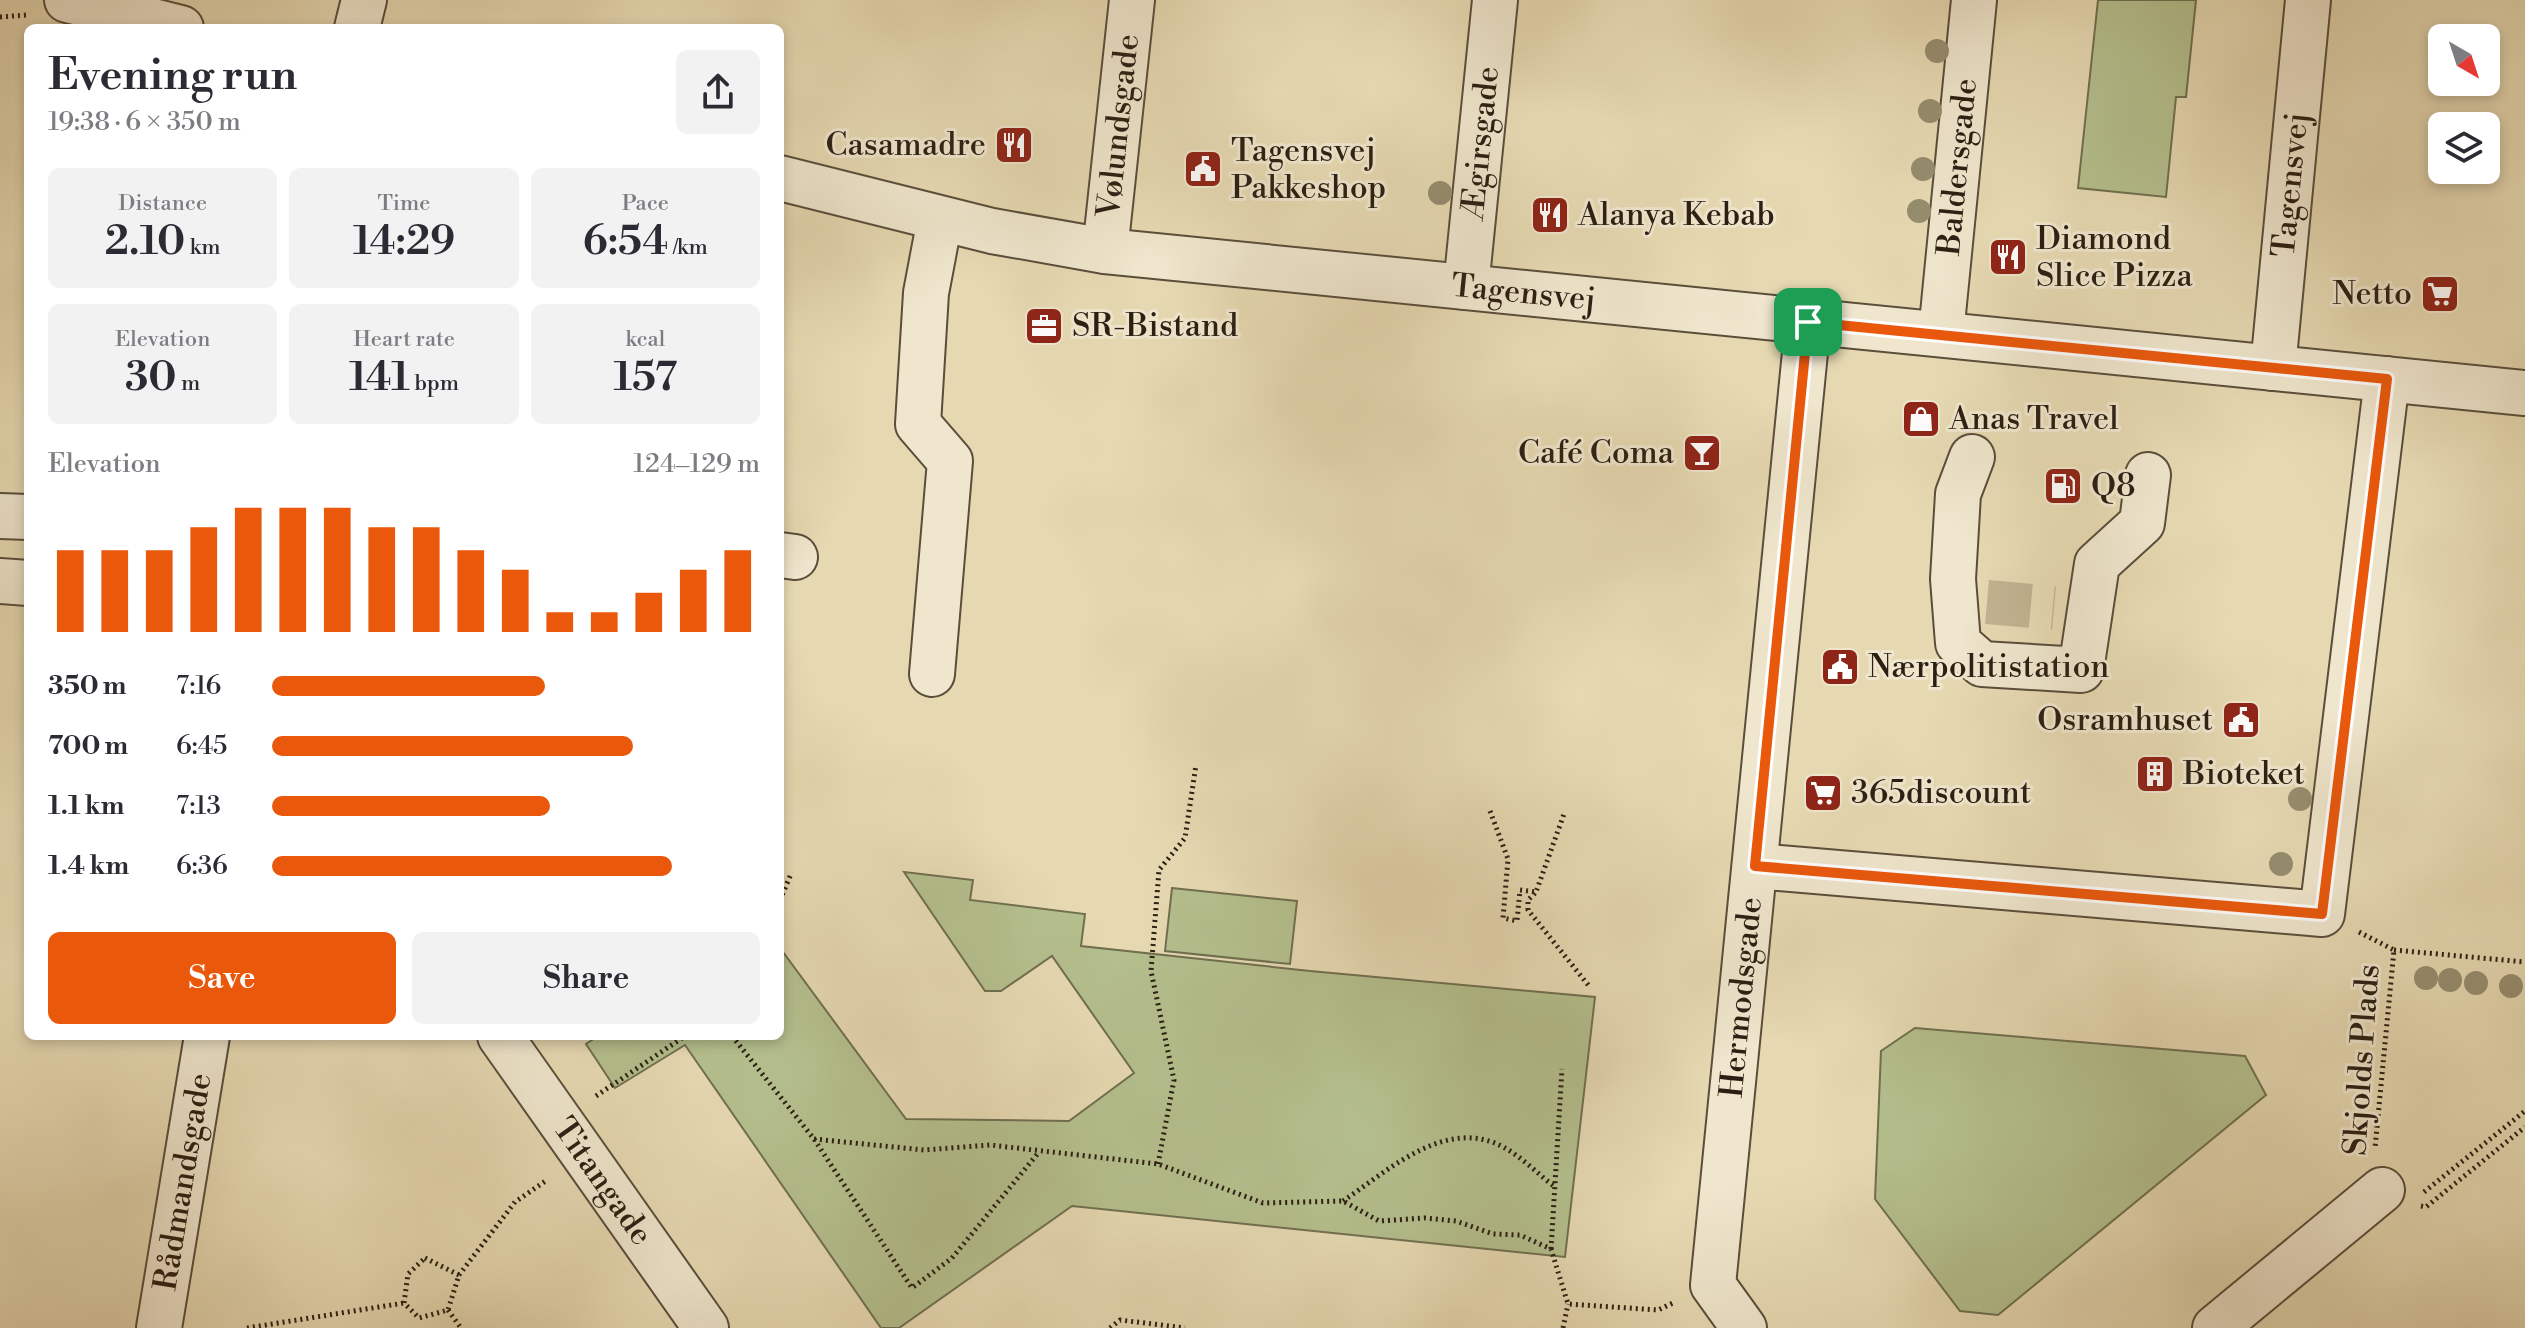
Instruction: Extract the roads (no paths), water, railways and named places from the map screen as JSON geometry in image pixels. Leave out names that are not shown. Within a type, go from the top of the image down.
[{"type":"street","points":[[67,0],[165,24]]},
{"type":"street","points":[[358,24],[364,0]]},
{"type":"street","name":"Vølundsgade","points":[[1105,251],[1132,0]]},
{"type":"street","name":"Ægirsgade","points":[[1466,287],[1495,0]]},
{"type":"street","name":"Baldersgade","points":[[1941,334],[1974,0]]},
{"type":"street","name":"Tagensvej","points":[[2273,368],[2308,0]]},
{"type":"street","name":"Tagensvej","points":[[784,179],[940,219],[1105,251],[2525,393]]},
{"type":"street","points":[[932,674],[950,461],[918,424],[926,293],[940,219]]},
{"type":"street","name":"Hermodsgade","points":[[1722,1312],[1755,866],[1808,322]]},
{"type":"street","points":[[1755,866],[2322,914],[2387,379]]},
{"type":"street","points":[[1972,457],[1958,494],[1970,591],[1958,643],[1982,664],[2081,670],[2072,610],[2097,564],[2142,523],[2148,475]]},
{"type":"street","points":[[0,516],[24,517]]},
{"type":"street","points":[[0,581],[24,583]]},
{"type":"street","name":"Rådmandsgade","points":[[159,1328],[206,1040]]},
{"type":"street","name":"Titangade","points":[[503,1040],[706,1328]]},
{"type":"street","points":[[2215,1328],[2382,1190]]},
{"type":"tunnel","points":[[1987,602],[2054,608]]},
{"type":"place","name":"Casamadre","points":[[1014,145]]},
{"type":"place","name":"Tagensvej Pakkeshop","points":[[1203,169]]},
{"type":"place","name":"Alanya Kebab","points":[[1550,215]]},
{"type":"place","name":"Diamond Slice Pizza","points":[[2008,257]]},
{"type":"place","name":"Netto","points":[[2440,294]]},
{"type":"place","name":"SR-Bistand","points":[[1044,326]]},
{"type":"place","name":"Anas Travel","points":[[1921,419]]},
{"type":"place","name":"Café Coma","points":[[1702,453]]},
{"type":"place","name":"Q8","points":[[2063,486]]},
{"type":"place","name":"Nærpolitistation","points":[[1840,667]]},
{"type":"place","name":"Osramhuset","points":[[2241,720]]},
{"type":"place","name":"Bioteket","points":[[2155,774]]},
{"type":"place","name":"365discount","points":[[1823,793]]}]
